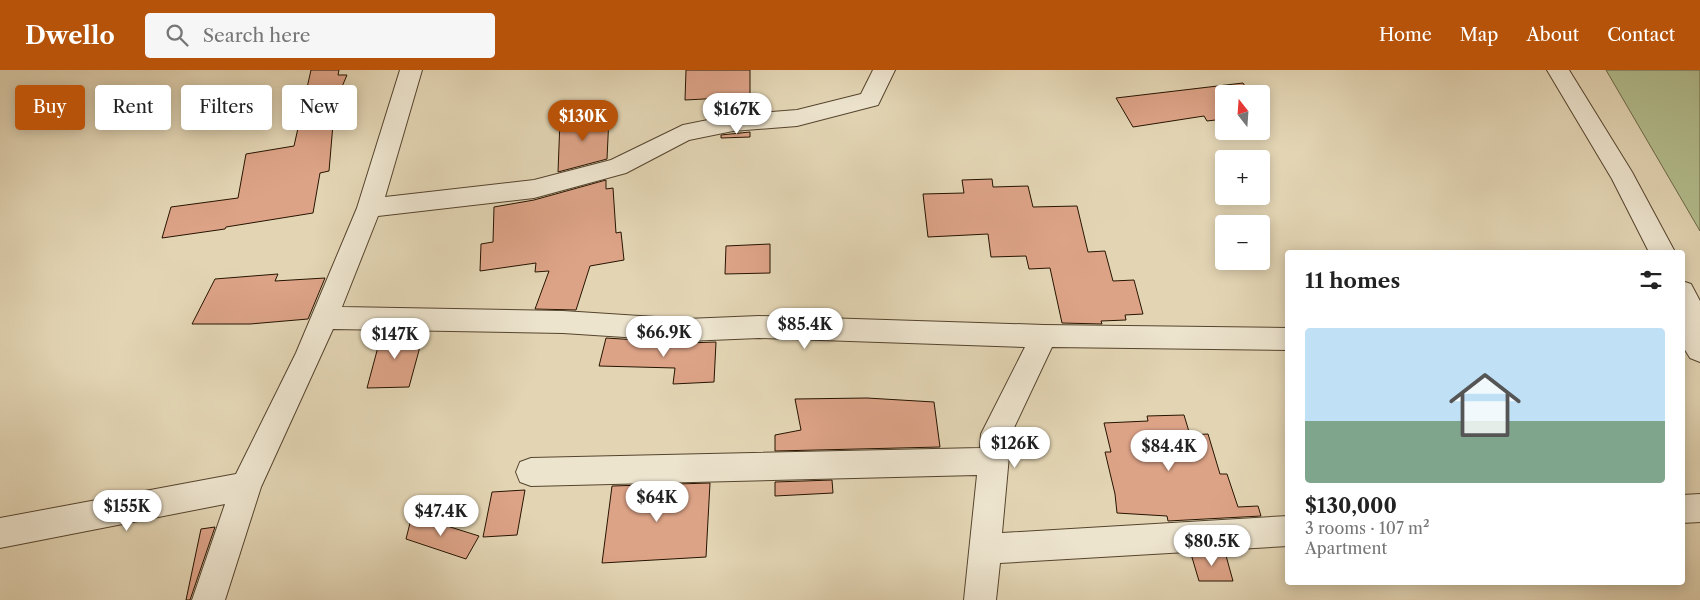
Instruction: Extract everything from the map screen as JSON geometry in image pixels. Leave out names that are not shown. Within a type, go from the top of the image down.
[{"type":"street","points":[[209,600],[246,486],[310,353],[369,208],[411,70]]},
{"type":"street","points":[[369,208],[534,189],[618,167],[683,133],[734,123],[797,118],[870,100],[884,70]]},
{"type":"street","points":[[1558,70],[1623,178],[1661,250]]},
{"type":"street","points":[[1685,296],[1691,341]]},
{"type":"street","points":[[323,318],[563,322],[686,330],[759,327],[1044,336],[1285,339]]},
{"type":"street","points":[[980,600],[996,434],[1044,336]]},
{"type":"street","points":[[531,472],[993,462]]},
{"type":"street","points":[[0,533],[246,486]]},
{"type":"street","points":[[1685,509],[1700,508]]},
{"type":"street","points":[[984,549],[1285,532]]},
{"type":"green space","points":[[1606,70],[1700,70],[1700,231]]},
{"type":"building","points":[[311,70],[339,70],[338,75],[347,75],[343,85],[308,85]]},
{"type":"building","points":[[686,70],[750,70],[750,112],[722,115],[723,98],[685,100]]},
{"type":"building","points":[[1243,83],[1244,85],[1226,85]]},
{"type":"building","points":[[1215,86],[1215,120],[1207,121],[1204,116],[1133,127],[1116,98]]},
{"type":"building","points":[[609,116],[607,159],[558,172],[560,120]]},
{"type":"building","points":[[298,130],[332,130],[329,171],[320,173],[313,213],[162,238],[171,207],[238,198],[246,154],[294,146]]},
{"type":"building","points":[[750,132],[750,137],[721,138],[721,135]]},
{"type":"building","points":[[992,179],[993,187],[1028,186],[1033,207],[1077,206],[1088,252],[1105,251],[1113,281],[1134,280],[1143,314],[1125,315],[1126,320],[1101,321],[1102,324],[1062,323],[1050,268],[1029,269],[1026,256],[991,257],[988,234],[928,237],[923,194],[964,193],[962,180]]},
{"type":"building","points":[[606,180],[606,189],[613,188],[616,233],[621,232],[624,260],[590,266],[576,310],[535,309],[549,271],[535,272],[536,263],[480,271],[481,244],[493,242],[494,207],[534,200]]},
{"type":"building","points":[[770,244],[770,273],[725,274],[726,246]]},
{"type":"building","points":[[278,274],[275,281],[325,278],[308,319],[250,324],[192,324],[215,279]]},
{"type":"building","points":[[382,332],[424,332],[409,387],[367,388]]},
{"type":"building","points":[[606,338],[686,343],[716,342],[714,382],[673,384],[675,368],[599,366]]},
{"type":"building","points":[[867,398],[934,402],[940,447],[775,451],[775,435],[801,430],[795,399]]},
{"type":"building","points":[[1184,415],[1190,435],[1208,434],[1220,474],[1227,474],[1238,507],[1258,506],[1261,516],[1168,521],[1167,516],[1117,513],[1115,494],[1105,452],[1111,452],[1104,423],[1148,421],[1147,416]]},
{"type":"building","points":[[832,480],[833,493],[775,496],[775,482]]},
{"type":"building","points":[[710,483],[706,557],[602,563],[612,486]]},
{"type":"building","points":[[525,490],[517,535],[483,537],[492,492]]},
{"type":"building","points":[[412,515],[479,536],[466,559],[406,539]]},
{"type":"building","points":[[215,527],[190,600],[186,600],[201,529]]},
{"type":"building","points":[[1225,552],[1233,581],[1199,581],[1191,554]]}]
